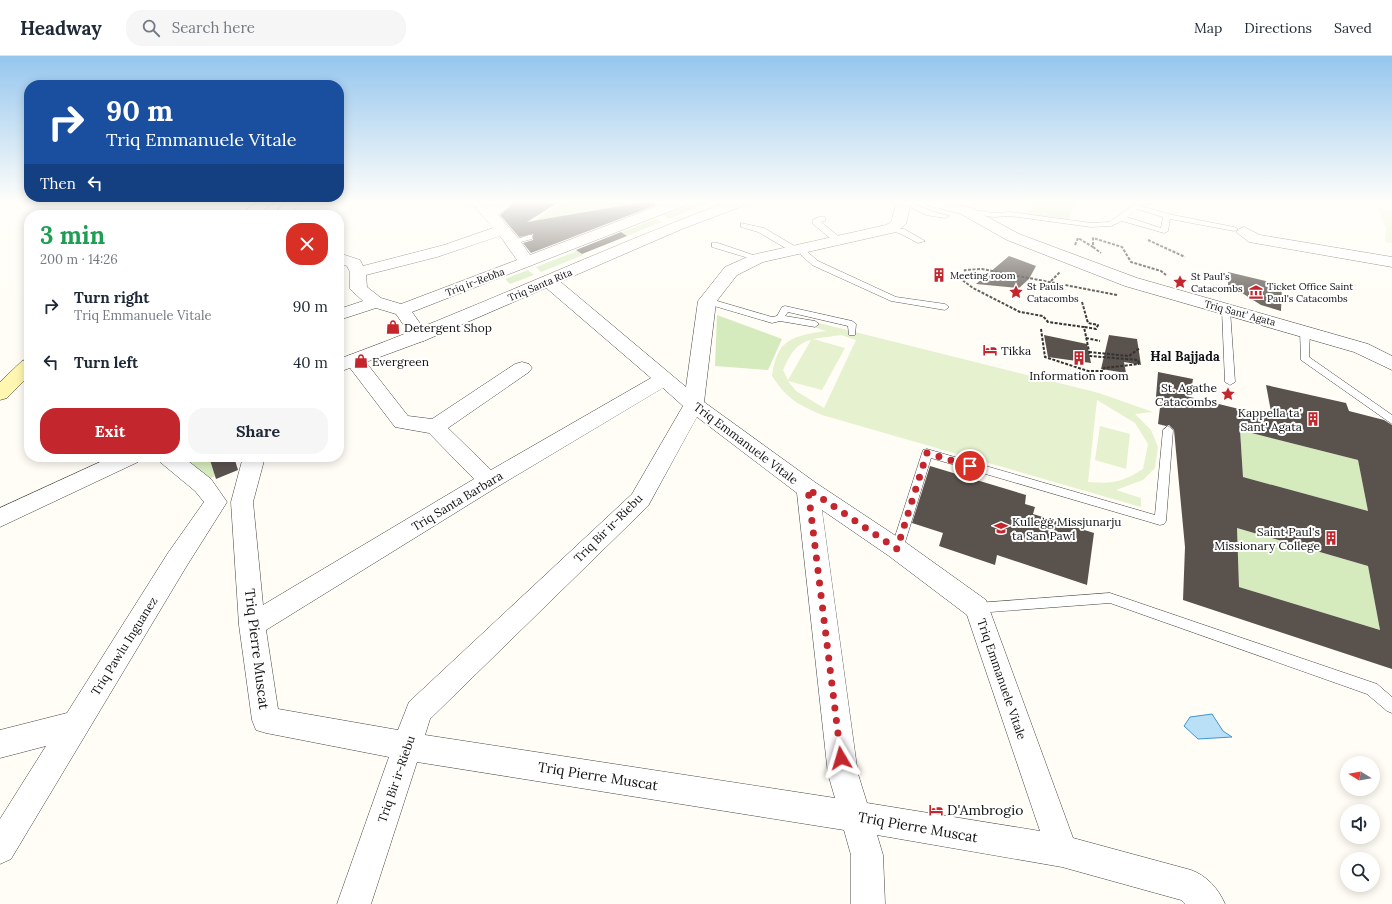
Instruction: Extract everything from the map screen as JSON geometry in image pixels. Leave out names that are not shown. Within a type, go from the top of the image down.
[{"type":"main road","points":[[0,393],[24,370]]},
{"type":"street","points":[[358,272],[482,242]]},
{"type":"street","points":[[512,242],[526,262]]},
{"type":"street","name":"Triq ir-Rebħa","points":[[402,310],[579,242]]},
{"type":"street","name":"Triq Santa Rita","points":[[346,363],[420,336],[550,282],[642,242]]},
{"type":"street","points":[[707,301],[731,271],[758,258],[836,242]]},
{"type":"street","name":"Triq Sant' Agata","points":[[1025,242],[1131,282],[1361,348],[1392,364]]},
{"type":"street","points":[[1270,242],[1392,262]]},
{"type":"street","points":[[344,260],[354,263],[358,272],[359,289],[375,302],[402,310],[420,336]]},
{"type":"street","name":"Triq Emmanuele Vitale","points":[[550,282],[694,404],[808,489],[897,549],[977,608],[1062,851]]},
{"type":"street","name":"Triq Bir ir-Riebu","points":[[354,904],[419,711],[640,500],[694,404],[707,301]]},
{"type":"street","points":[[344,313],[375,302]]},
{"type":"street","points":[[346,363],[402,422],[435,427],[489,480]]},
{"type":"street","points":[[435,427],[522,368]]},
{"type":"street","name":"Triq Santa Barbara","points":[[252,625],[489,480],[663,379]]},
{"type":"street","points":[[4,515],[119,462]]},
{"type":"street","points":[[174,462],[203,485],[229,502]]},
{"type":"street","name":"Triq Pierre Muscat","points":[[251,462],[229,502],[252,625],[266,720],[407,746],[855,816],[1062,851],[1199,895]]},
{"type":"street","points":[[808,489],[843,774],[867,855],[868,904]]},
{"type":"street","name":"Triq Pawlu Inguanez","points":[[0,848],[177,560],[229,502]]},
{"type":"street","points":[[0,744],[75,725]]},
{"type":"lane","points":[[782,242],[798,250],[815,263],[894,299],[945,307]]},
{"type":"lane","points":[[715,245],[758,258]]},
{"type":"lane","points":[[707,301],[772,320],[780,318],[815,324]]},
{"type":"lane","points":[[780,318],[785,309],[852,324],[852,333]]},
{"type":"lane","points":[[1226,310],[1230,382]]},
{"type":"lane","points":[[1305,331],[1304,358],[1392,420]]},
{"type":"lane","points":[[897,549],[927,453],[1160,521],[1168,430]]},
{"type":"lane","points":[[977,608],[1110,598],[1372,689],[1392,706]]},
{"type":"path","points":[[1070,249],[1077,242]]},
{"type":"path","points":[[1084,242],[1093,247],[1093,242]]},
{"type":"path","points":[[1105,242],[1122,247],[1131,262],[1161,271],[1168,277]]},
{"type":"path","points":[[1082,302],[1088,324],[1098,325],[1096,329],[1048,322],[1043,316],[1020,312],[972,288],[961,279],[965,270],[982,269],[1118,295]]},
{"type":"path","points":[[1208,288],[1216,286],[1242,293]]},
{"type":"path","points":[[1041,329],[1045,357],[1088,371],[1103,371],[1104,368],[1139,364],[1138,360],[1090,356],[1084,327]]},
{"type":"path","points":[[1086,338],[1100,341]]},
{"type":"path","points":[[1089,352],[1129,356],[1140,348]]},
{"type":"green space","points":[[577,251],[583,255],[541,272],[536,267]]},
{"type":"green space","points":[[528,270],[534,275],[510,284],[505,279]]},
{"type":"green space","points":[[717,315],[782,339],[768,370],[715,366]]},
{"type":"green space","points":[[815,322],[1099,393],[1153,412],[1135,414],[1151,430],[1158,447],[1155,468],[1143,480],[1116,490],[1141,498],[1141,507],[822,415],[806,408],[788,396],[772,376],[774,364],[778,354],[782,347],[788,342],[804,335],[826,331],[814,327]],"holes":[[[841,335],[856,340],[824,408],[796,391],[788,381],[822,390],[845,348],[813,339]],[[811,340],[788,380],[783,370],[788,360],[797,347]],[[1097,400],[1135,423],[1148,444],[1143,469],[1129,477],[1117,481],[1104,483],[1088,482]]]},
{"type":"green space","points":[[1100,426],[1130,434],[1126,469],[1095,460]]},
{"type":"green space","points":[[1240,430],[1358,460],[1368,511],[1243,477]]},
{"type":"green space","points":[[187,462],[211,462],[215,476],[209,479]]},
{"type":"green space","points":[[1237,528],[1368,566],[1380,630],[1239,587]]},
{"type":"water","points":[[1212,714],[1223,731],[1232,737],[1198,739],[1184,726],[1190,717]]},
{"type":"building","points":[[528,242],[561,242],[531,253],[523,243]]},
{"type":"building","points":[[597,242],[613,242],[582,254],[576,250]]},
{"type":"building","points":[[1009,256],[1036,266],[1029,279],[1019,288],[976,284]]},
{"type":"building","points":[[1228,272],[1282,285],[1281,311],[1261,305],[1242,293],[1228,289]]},
{"type":"building","points":[[1044,335],[1087,344],[1091,363],[1048,357]]},
{"type":"building","points":[[1109,335],[1137,339],[1141,365],[1124,362],[1126,373],[1101,369]]},
{"type":"building","name":"Saint Paul's Missionary College","points":[[1158,372],[1193,379],[1190,397],[1272,417],[1266,385],[1346,403],[1349,411],[1384,420],[1392,425],[1392,669],[1183,600],[1185,547],[1174,430],[1169,425],[1166,426],[1158,424],[1161,399],[1156,397]],"holes":[[[1240,430],[1358,460],[1368,511],[1243,477]],[[1237,528],[1368,566],[1380,630],[1239,587]]]},
{"type":"building","points":[[211,462],[236,462],[238,470],[216,479]]},
{"type":"building","name":"Kulleġġ Missjunarju ta San Pawl","points":[[930,466],[1026,495],[1025,504],[1035,507],[1033,514],[1094,533],[1087,585],[997,555],[995,565],[939,546],[943,533],[912,523]]},
{"type":"place","name":"Meeting room","points":[[939,275]]},
{"type":"place","name":"St Paul's Catacombs","points":[[1180,282]]},
{"type":"place","name":"St Pauls Catacombs","points":[[1016,292]]},
{"type":"place","name":"Ticket Office Saint Paul's Catacombs","points":[[1256,292]]},
{"type":"place","name":"Detergent Shop","points":[[393,327]]},
{"type":"place","name":"Tikka","points":[[990,350]]},
{"type":"place","name":"Information room","points":[[1079,358]]},
{"type":"place","name":"Evergreen","points":[[361,361]]},
{"type":"place","name":"St. Agathe Catacombs","points":[[1228,394]]},
{"type":"place","name":"Kappella ta' Sant' Agata","points":[[1313,419]]},
{"type":"place","name":"Kulleġġ Missjunarju ta San Pawl","points":[[1001,528]]},
{"type":"place","name":"Saint Paul's Missionary College","points":[[1331,538]]},
{"type":"place","name":"D'Ambrogio","points":[[936,810]]},
{"type":"district","name":"Ħal Bajjada","points":[[1185,356]]},
{"type":"route","points":[[841,758],[808,489],[897,549],[927,453],[970,466]]}]
